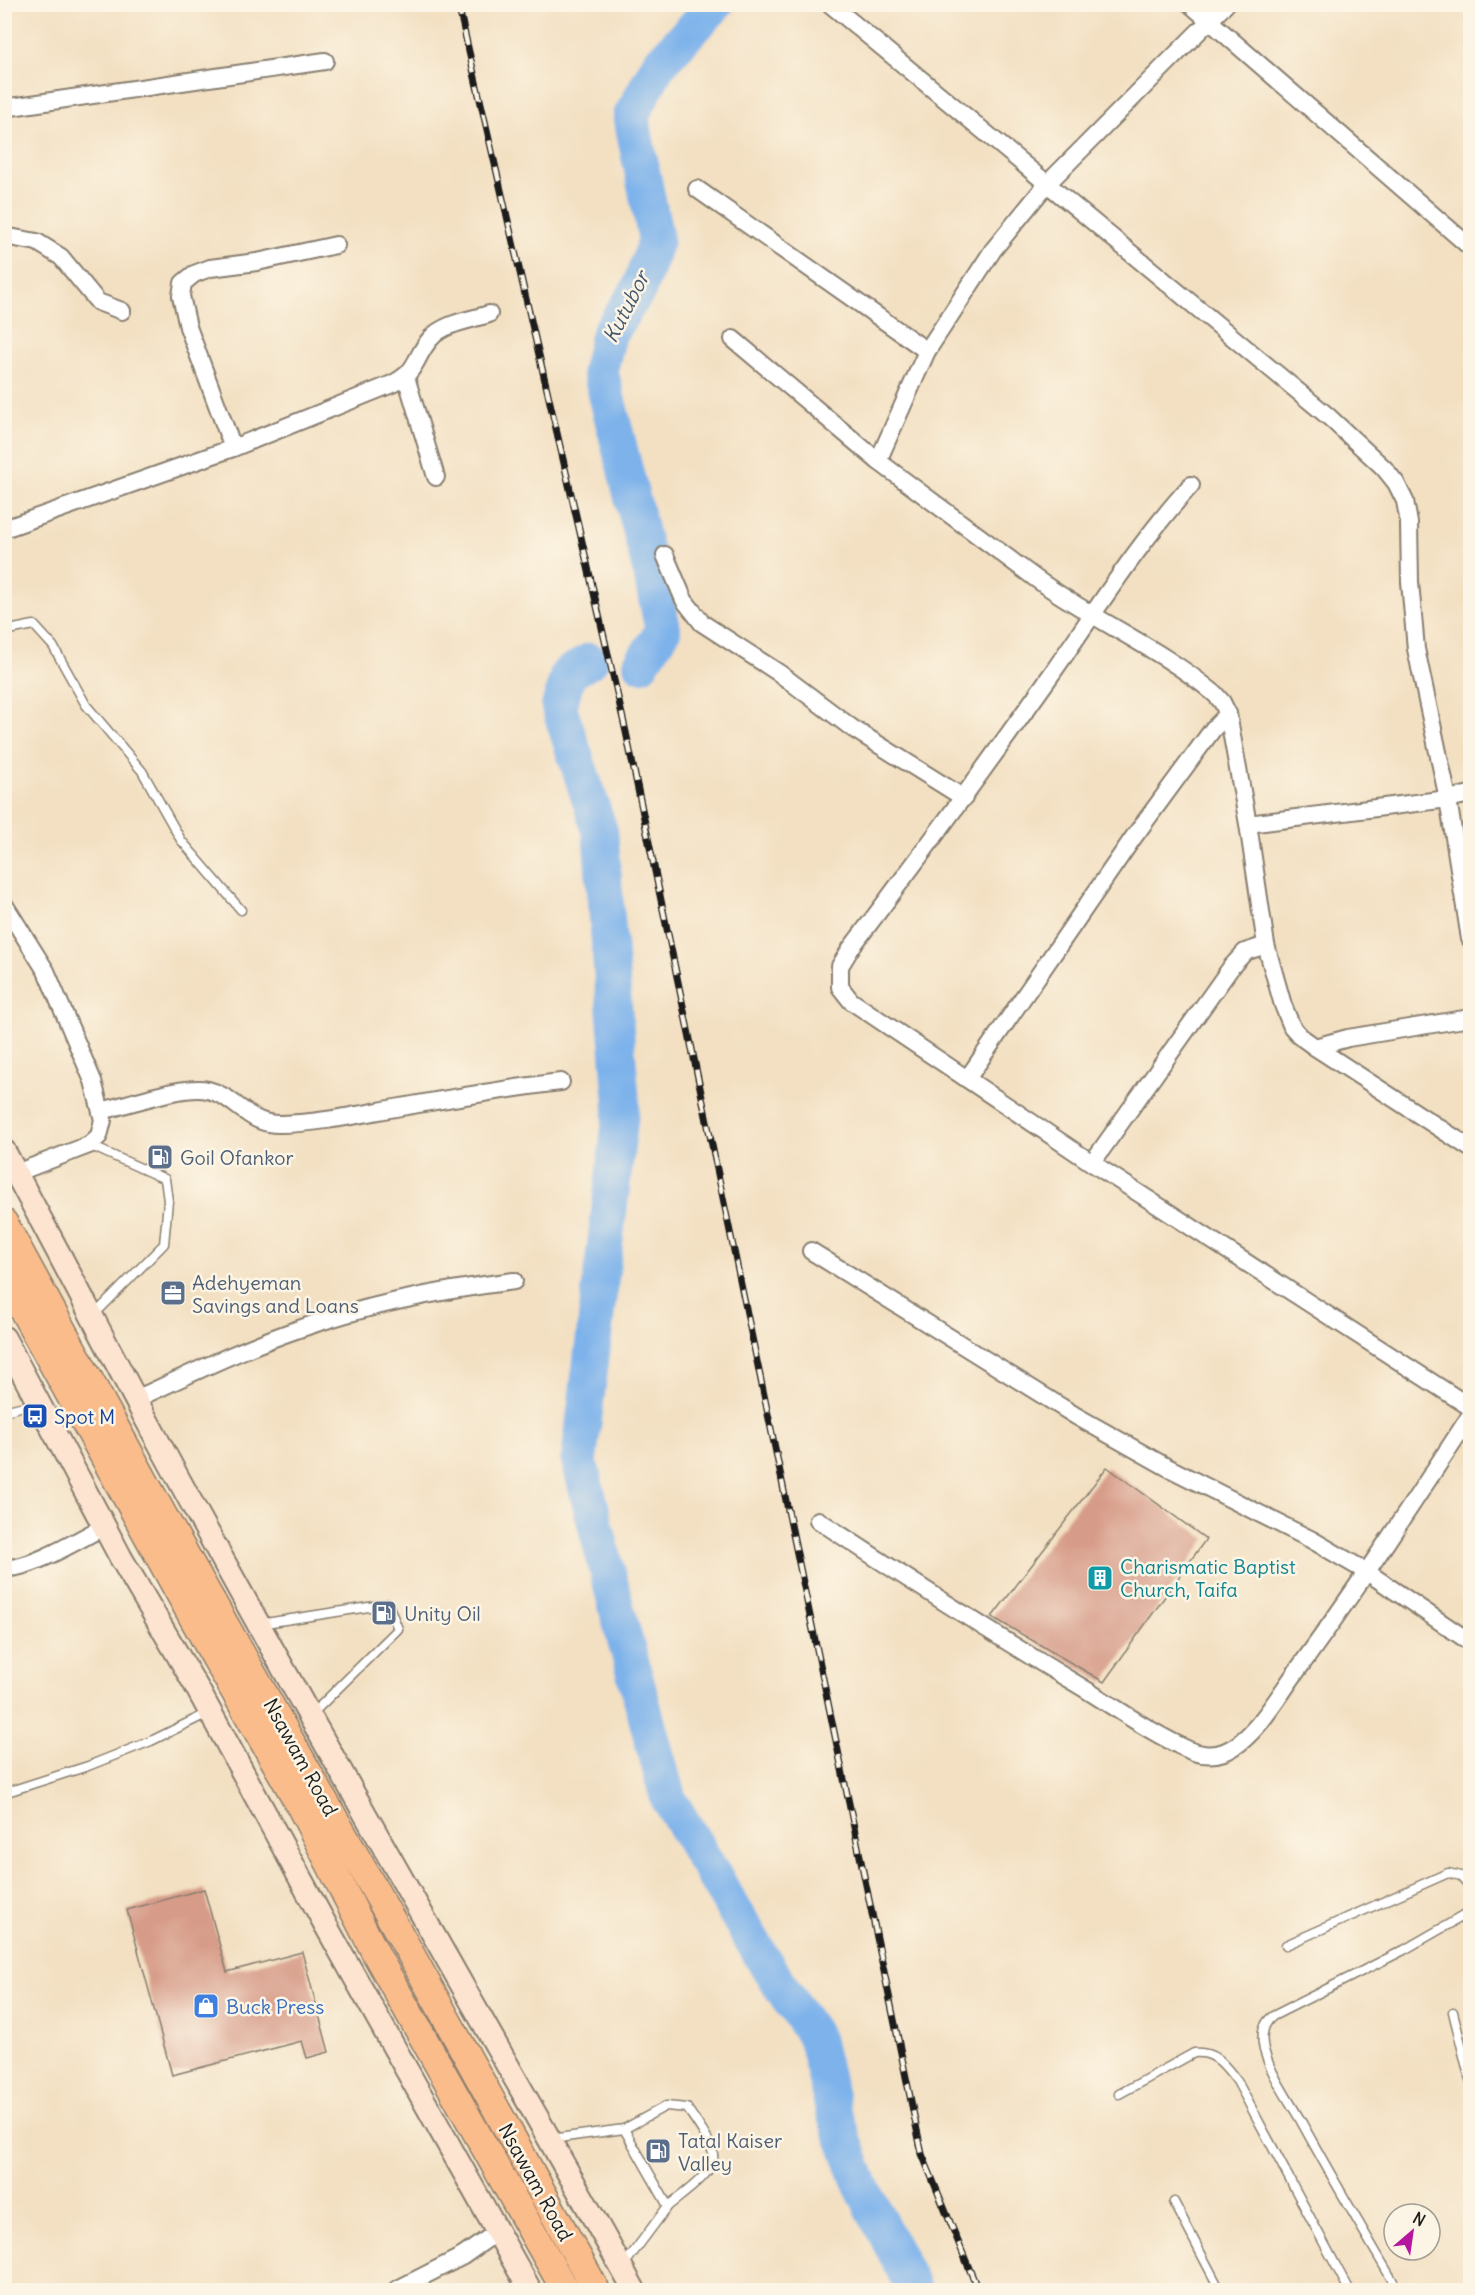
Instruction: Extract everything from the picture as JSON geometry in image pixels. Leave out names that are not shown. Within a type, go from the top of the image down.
[{"type":"highway","name":"Nsawam Road","points":[[4,1223],[162,1513],[284,1727],[596,2290]]},
{"type":"highway","name":"Nsawam Road","points":[[4,1276],[208,1646],[297,1800],[377,1956],[565,2290]]},
{"type":"main road","points":[[4,1151],[259,1624],[634,2290]]},
{"type":"main road","points":[[4,1338],[105,1527],[530,2290]]},
{"type":"street","points":[[830,4],[1329,417],[1384,468],[1396,483],[1405,501],[1409,524],[1410,582],[1416,649],[1448,799],[1470,939]]},
{"type":"street","points":[[1190,4],[1470,247]]},
{"type":"street","points":[[878,461],[927,351],[993,250],[1046,185],[1226,4]]},
{"type":"street","points":[[4,108],[326,61]]},
{"type":"street","points":[[697,189],[927,351]]},
{"type":"street","points":[[4,236],[37,242],[61,257],[98,302],[122,311]]},
{"type":"street","points":[[233,448],[188,327],[181,296],[183,283],[194,274],[210,268],[257,262],[336,244]]},
{"type":"street","points":[[4,529],[233,448],[406,377],[432,337],[444,328],[489,314]]},
{"type":"street","points":[[733,339],[878,461],[1044,584],[1093,615],[1122,630],[1206,686],[1222,702],[1228,714],[1248,824],[1266,945],[1283,1005],[1292,1027],[1315,1047],[1470,1148]]},
{"type":"street","points":[[406,377],[436,477]]},
{"type":"street","points":[[1191,485],[1143,544],[964,798],[851,948],[840,966],[840,987],[851,1001],[1092,1163],[1470,1407]]},
{"type":"street","points":[[665,555],[684,600],[702,623],[779,674],[852,728],[964,798]]},
{"type":"street","points":[[967,1079],[1132,838],[1213,729],[1228,714]]},
{"type":"street","points":[[1248,824],[1448,799],[1470,794]]},
{"type":"street","points":[[4,904],[46,971],[93,1082],[101,1111],[102,1128],[99,1136],[89,1145],[16,1173]]},
{"type":"street","points":[[1092,1163],[1232,966],[1245,952],[1266,945]]},
{"type":"street","points":[[1315,1047],[1348,1038],[1470,1018]]},
{"type":"street","points":[[101,1111],[171,1093],[206,1089],[223,1096],[245,1114],[270,1125],[307,1123],[492,1091],[561,1082]]},
{"type":"street","points":[[811,1251],[1076,1416],[1165,1466],[1312,1540],[1367,1572],[1470,1642]]},
{"type":"street","points":[[136,1399],[296,1330],[395,1302],[466,1287],[514,1281]]},
{"type":"street","points":[[818,1521],[978,1624],[1139,1722],[1190,1751],[1208,1755],[1222,1753],[1247,1737],[1367,1572],[1470,1416]]},
{"type":"street","points":[[4,1568],[18,1568],[31,1563],[105,1527]]},
{"type":"street","points":[[396,2290],[463,2256],[497,2232]]},
{"type":"lane","points":[[4,631],[34,625],[53,646],[86,705],[142,771],[181,840],[241,910]]},
{"type":"lane","points":[[89,1145],[165,1179],[168,1201],[164,1244],[92,1317]]},
{"type":"lane","points":[[4,1411],[39,1403]]},
{"type":"lane","points":[[259,1624],[388,1604],[398,1629],[310,1716]]},
{"type":"lane","points":[[4,1793],[88,1766],[151,1742],[210,1712]]},
{"type":"lane","points":[[1286,1945],[1448,1873],[1461,1876],[1470,1887]]},
{"type":"lane","points":[[1398,2290],[1336,2186],[1275,2075],[1264,2050],[1263,2030],[1273,2016],[1404,1950],[1470,1912]]},
{"type":"lane","points":[[1453,2012],[1470,2080]]},
{"type":"lane","points":[[1119,2094],[1194,2053],[1202,2052],[1215,2056],[1237,2082],[1349,2290]]},
{"type":"lane","points":[[549,2139],[624,2129],[666,2106],[687,2108],[713,2152],[713,2161],[708,2172],[668,2206],[622,2268]]},
{"type":"lane","points":[[624,2129],[668,2206]]},
{"type":"lane","points":[[1174,2202],[1220,2290]]},
{"type":"building","name":"Charismatic Baptist Church, Taifa","points":[[1107,1467],[1206,1539],[1104,1682],[992,1617]]},
{"type":"building","points":[[204,1889],[227,1972],[302,1952],[329,2052],[307,2058],[302,2041],[172,2075],[127,1910]]},
{"type":"waterway","name":"Kutubor","points":[[641,664],[663,631],[650,569],[600,370],[609,333],[639,289],[656,240],[631,116],[659,64],[716,4]]},
{"type":"waterway","points":[[590,661],[568,674],[559,707],[600,831],[622,1104],[579,1460],[668,1798],[769,1969],[816,2039],[834,2113],[860,2183],[914,2290]]},
{"type":"railway","points":[[458,4],[626,732],[922,2154],[978,2290]]},
{"type":"place","name":"Goil Ofankor","points":[[160,1157]]},
{"type":"place","name":"Adehyeman Savings and Loans","points":[[173,1293]]},
{"type":"place","name":"Spot M","points":[[35,1416]]},
{"type":"place","name":"Charismatic Baptist Church, Taifa","points":[[1100,1578]]},
{"type":"place","name":"Unity Oil","points":[[384,1613]]},
{"type":"place","name":"Buck Press","points":[[206,2006]]},
{"type":"place","name":"Tatal Kaiser Valley","points":[[658,2151]]}]
